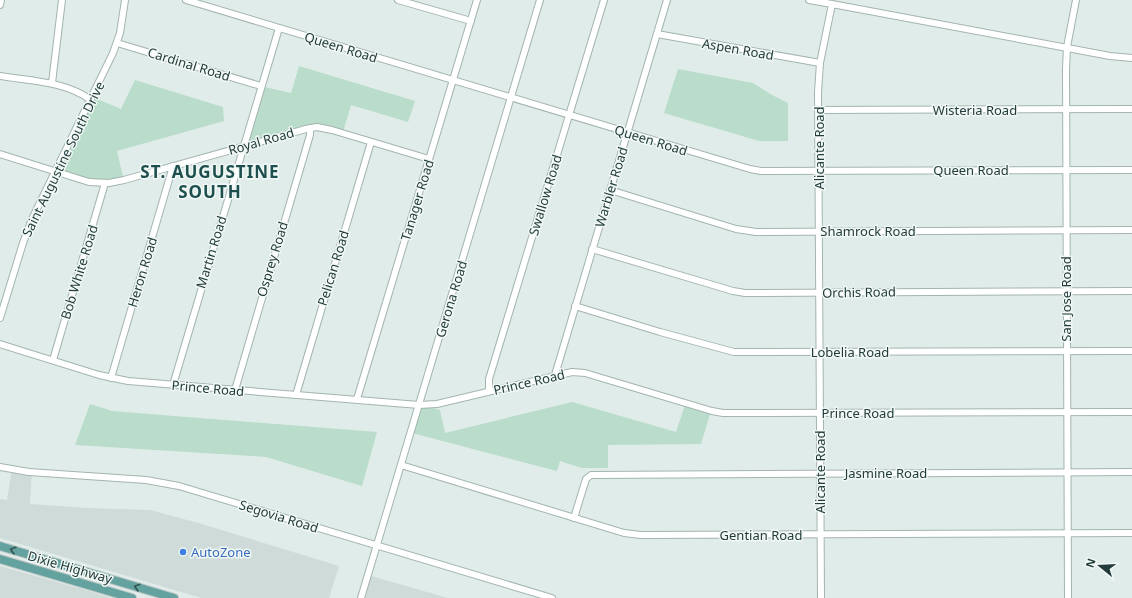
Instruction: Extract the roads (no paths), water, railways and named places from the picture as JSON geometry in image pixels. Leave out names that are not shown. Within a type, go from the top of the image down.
[{"type":"main road","name":"Dixie Highway","points":[[0,546],[54,562],[150,595],[174,598]]},
{"type":"main road","name":"Dixie Highway","points":[[0,559],[132,598]]},
{"type":"street","points":[[0,5],[1,0]]},
{"type":"street","points":[[52,83],[62,0]]},
{"type":"street","name":"Saint Augustine South Drive","points":[[0,318],[23,243],[37,208],[91,100],[117,43],[125,0]]},
{"type":"street","name":"Queen Road","points":[[186,0],[750,169],[761,171],[1132,170]]},
{"type":"street","points":[[398,0],[471,21]]},
{"type":"street","name":"Tanager Road","points":[[357,400],[477,0]]},
{"type":"street","name":"Gerona Road","points":[[361,598],[540,0]]},
{"type":"street","name":"Swallow Road","points":[[489,391],[490,379],[604,0]]},
{"type":"street","name":"Warbler Road","points":[[555,375],[667,0]]},
{"type":"street","points":[[809,0],[1132,58]]},
{"type":"street","name":"San Jose Road","points":[[1068,598],[1066,109],[1067,47],[1076,0]]},
{"type":"street","name":"Alicante Road","points":[[821,598],[819,110],[820,63],[832,4]]},
{"type":"street","name":"Martin Road","points":[[173,385],[278,28]]},
{"type":"street","name":"Aspen Road","points":[[657,34],[820,63]]},
{"type":"street","name":"Cardinal Road","points":[[117,43],[261,86]]},
{"type":"street","points":[[0,76],[52,83],[73,90],[91,100]]},
{"type":"street","name":"Wisteria Road","points":[[819,110],[1132,109]]},
{"type":"street","name":"Royal Road","points":[[0,154],[89,182],[119,182],[243,146],[317,127],[332,130],[429,159]]},
{"type":"street","name":"Osprey Road","points":[[234,390],[310,135],[310,128]]},
{"type":"street","name":"Pelican Road","points":[[296,395],[371,142]]},
{"type":"street","name":"Heron Road","points":[[110,378],[173,166]]},
{"type":"street","name":"Bob White Road","points":[[53,360],[105,183]]},
{"type":"street","name":"Shamrock Road","points":[[610,190],[740,230],[756,232],[1132,230]]},
{"type":"street","name":"Orchis Road","points":[[592,249],[733,291],[755,294],[820,292],[1132,291]]},
{"type":"street","name":"Lobelia Road","points":[[575,306],[723,350],[744,353],[1132,351]]},
{"type":"street","name":"Prince Road","points":[[0,344],[110,378],[128,381],[419,405],[437,404],[572,372],[585,373],[723,413],[1132,412]]},
{"type":"street","name":"Gentian Road","points":[[401,465],[624,533],[641,535],[1132,533]]},
{"type":"street","name":"Segovia Road","points":[[0,467],[21,471],[162,482],[552,598]]},
{"type":"street","name":"Jasmine Road","points":[[574,518],[586,479],[591,475],[1132,472]]},
{"type":"place","name":"AutoZone","points":[[183,552]]},
{"type":"district","name":"ST. AUGUSTINE SOUTH","points":[[210,182]]}]
